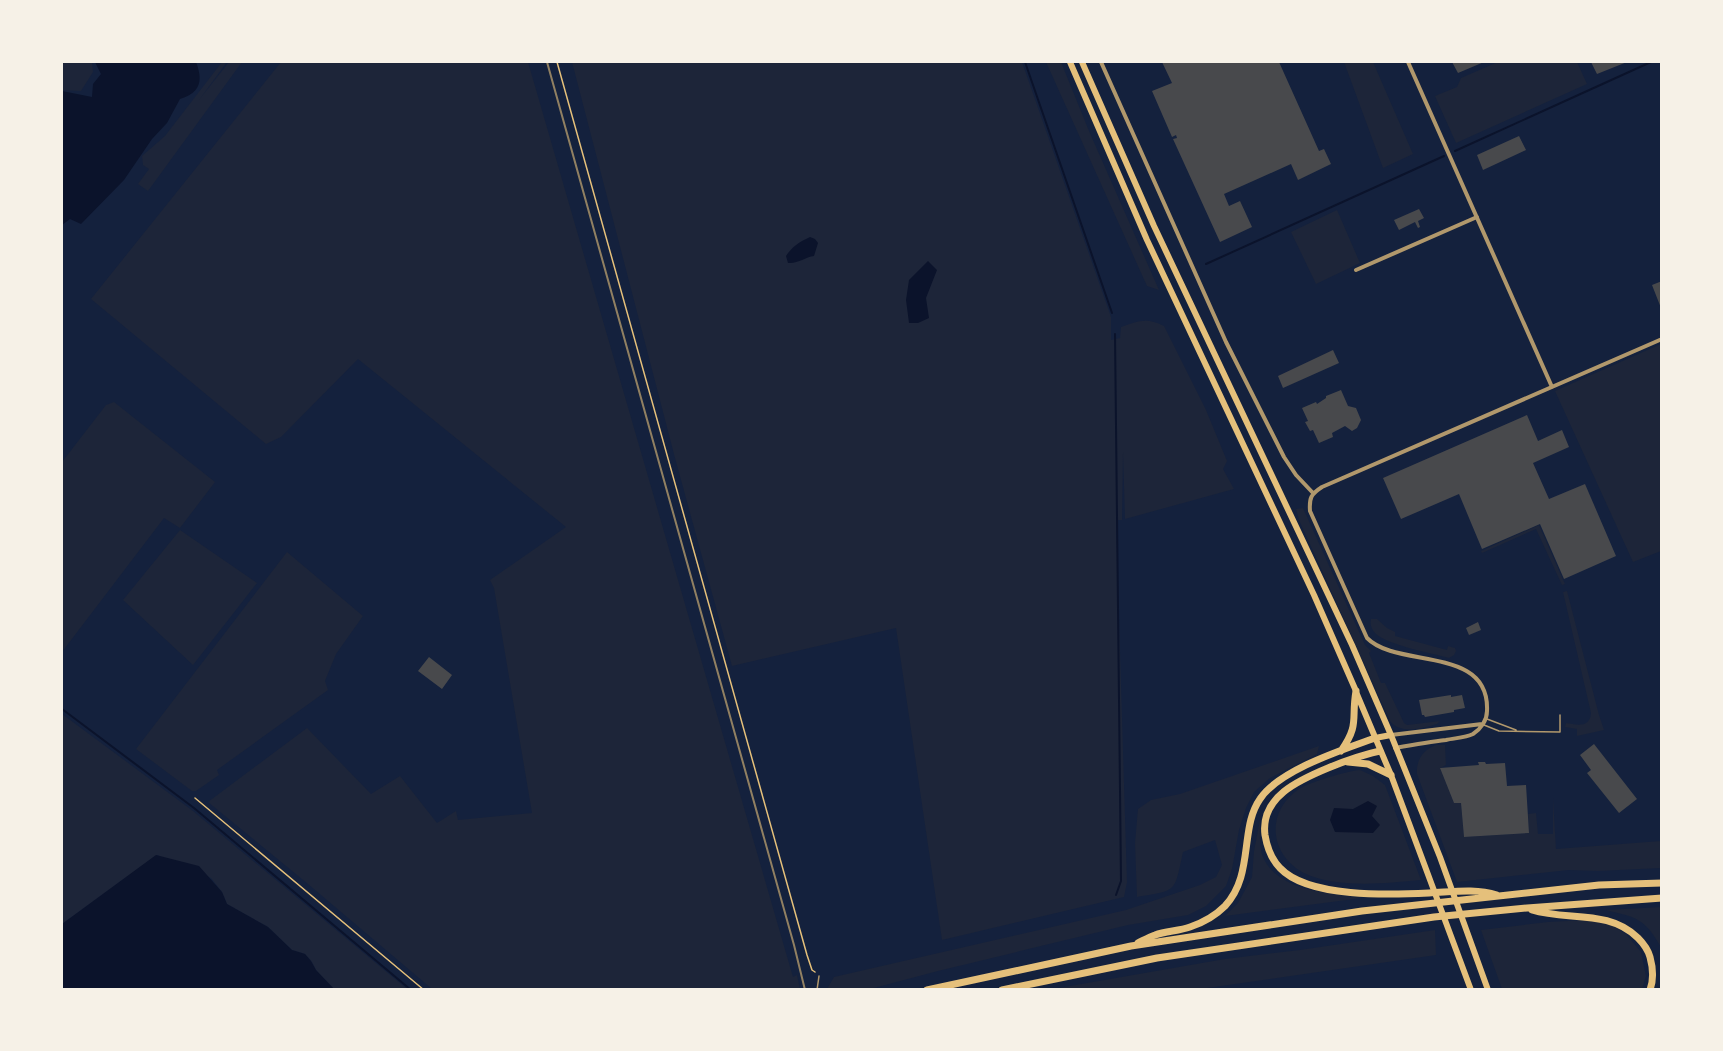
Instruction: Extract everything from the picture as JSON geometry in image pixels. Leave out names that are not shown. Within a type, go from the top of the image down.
[{"type":"highway","points":[[1340,751],[1354,728],[1356,691]]},
{"type":"highway","points":[[1131,946],[1155,934],[1191,927],[1225,906],[1237,889],[1244,871],[1251,817],[1263,794],[1277,780],[1340,751],[1375,738]]},
{"type":"highway","points":[[1380,751],[1343,762],[1296,783],[1275,799],[1266,819],[1264,832],[1267,846],[1280,869],[1294,879],[1309,885],[1360,893],[1482,890],[1500,895]]},
{"type":"highway","points":[[1343,762],[1368,764],[1391,775]]},
{"type":"highway","points":[[927,990],[1131,946],[1350,912],[1599,885],[1662,882]]},
{"type":"highway","points":[[1002,990],[1157,958],[1434,917],[1662,898]]},
{"type":"highway","points":[[1527,908],[1545,914],[1586,916],[1614,922],[1630,930],[1648,952],[1652,967],[1650,990]]},
{"type":"main road","points":[[1070,62],[1147,240],[1314,595],[1356,691],[1391,775],[1471,990]]},
{"type":"main road","points":[[1082,62],[1154,225],[1347,634],[1440,857],[1488,990]]},
{"type":"main road","points":[[1375,738],[1391,735]]},
{"type":"main road","points":[[1380,751],[1395,748]]},
{"type":"street","points":[[1101,62],[1226,342],[1284,457],[1296,475],[1313,493]]},
{"type":"street","points":[[1408,62],[1552,387]]},
{"type":"street","points":[[1356,270],[1477,217]]},
{"type":"street","points":[[1395,748],[1467,736],[1478,730],[1486,718],[1484,693],[1470,673],[1455,666],[1385,648],[1372,643],[1367,638],[1310,511],[1309,500],[1313,493],[1331,483],[1662,339]]},
{"type":"street","points":[[1391,735],[1483,724]]},
{"type":"lane","points":[[1483,724],[1499,731],[1560,732],[1560,715]]},
{"type":"lane","points":[[1486,718],[1496,724],[1517,730]]},
{"type":"lane","points":[[817,990],[819,976]]},
{"type":"path","points":[[558,62],[807,955],[812,970],[819,976]]},
{"type":"path","points":[[195,798],[424,990]]},
{"type":"shaded area","points":[[62,62],[92,62],[93,72],[81,91],[62,90]]},
{"type":"shaded area","points":[[95,62],[196,62],[200,80],[192,93],[180,99],[167,123],[152,139],[124,180],[81,224],[70,219],[62,225],[62,91],[92,97],[93,84],[101,74]]},
{"type":"shaded area","points":[[222,62],[227,62],[199,100],[229,62],[242,62],[148,191],[138,184],[149,169],[143,165],[142,156],[165,136]]},
{"type":"shaded area","points":[[281,62],[528,62],[793,977],[797,975],[800,989],[432,989],[208,802],[307,728],[371,794],[400,776],[437,823],[456,811],[458,820],[532,813],[494,588],[490,580],[566,527],[358,359],[281,437],[266,444],[91,299]]},
{"type":"shaded area","points":[[572,62],[1022,62],[1111,317],[1111,340],[1120,338],[1121,327],[1138,322],[1147,321],[1164,326],[1206,410],[1227,461],[1223,469],[1234,489],[1125,519],[1123,452],[1122,520],[1116,520],[1127,882],[1124,897],[942,940],[896,628],[732,666],[675,458]]},
{"type":"shaded area","points":[[1046,62],[1061,62],[1159,290],[1147,286]]},
{"type":"shaded area","points":[[1344,62],[1373,62],[1413,154],[1383,168]]},
{"type":"shaded area","points":[[1498,62],[1577,62],[1587,84],[1456,143],[1435,96],[1457,87],[1461,78]]},
{"type":"shaded area","points":[[1337,210],[1360,263],[1316,284],[1291,232]]},
{"type":"shaded area","points":[[810,237],[818,243],[814,256],[788,263],[786,256],[788,253]]},
{"type":"shaded area","points":[[928,261],[937,270],[926,298],[929,318],[918,323],[909,323],[906,300],[909,280]]},
{"type":"shaded area","points":[[1661,344],[1661,551],[1633,562],[1555,391]]},
{"type":"shaded area","points":[[114,402],[215,482],[180,528],[164,518],[62,652],[62,462],[106,405]]},
{"type":"shaded area","points":[[1303,508],[1365,645],[1371,651],[1369,653],[1381,683],[1385,683],[1404,723],[1407,725],[1440,721],[1437,724],[1406,729],[1390,721],[1299,520],[1296,509]]},
{"type":"shaded area","points":[[1539,525],[1565,584],[1562,585],[1536,529],[1482,553],[1481,551]]},
{"type":"shaded area","points":[[180,530],[257,583],[193,665],[123,600]]},
{"type":"shaded area","points":[[287,552],[363,616],[336,654],[325,681],[328,690],[217,770],[219,775],[196,791],[192,791],[136,749]]},
{"type":"shaded area","points":[[1567,591],[1604,730],[1577,736],[1577,729],[1565,727],[1566,723],[1578,725],[1586,723],[1591,713],[1563,592]]},
{"type":"shaded area","points":[[1371,619],[1377,619],[1395,632],[1395,636],[1447,650],[1448,646],[1455,648],[1456,651],[1449,658],[1389,641],[1374,631]]},
{"type":"shaded area","points":[[62,714],[193,811],[407,989],[334,989],[305,954],[292,950],[268,927],[227,904],[222,892],[211,878],[157,855],[62,924]]},
{"type":"shaded area","points":[[1436,745],[1445,745],[1446,765],[1440,768],[1454,803],[1461,803],[1464,837],[1529,833],[1528,814],[1536,813],[1538,834],[1553,834],[1553,798],[1556,849],[1661,841],[1661,868],[1569,870],[1457,882],[1417,774],[1421,756]]},
{"type":"shaded area","points":[[1319,746],[1317,754],[1270,778],[1254,792],[1239,830],[1232,869],[1226,886],[1206,906],[1188,915],[1128,925],[870,989],[827,989],[834,977],[1126,910],[1200,885],[1216,877],[1222,865],[1215,840],[1183,852],[1178,875],[1172,887],[1160,893],[1137,897],[1135,843],[1138,809],[1151,800],[1180,794]]},
{"type":"shaded area","points":[[1360,770],[1385,785],[1421,880],[1366,884],[1324,880],[1297,869],[1287,860],[1280,848],[1276,836],[1276,824],[1287,799],[1311,783]]},
{"type":"shaded area","points":[[1368,801],[1377,806],[1372,816],[1380,825],[1373,833],[1335,832],[1330,820],[1334,808],[1353,809]]},
{"type":"shaded area","points":[[1260,820],[1260,844],[1263,857],[1270,869],[1280,877],[1306,889],[1362,898],[1225,916],[1238,903],[1252,877]]},
{"type":"shaded area","points":[[156,855],[199,866],[222,892],[227,904],[268,927],[292,950],[305,954],[334,989],[62,989],[62,924]]},
{"type":"shaded area","points":[[1661,907],[1661,947],[1645,925],[1626,915],[1606,910]]},
{"type":"shaded area","points":[[1588,920],[1613,926],[1626,934],[1641,952],[1646,976],[1642,989],[1502,989],[1481,930]]},
{"type":"shaded area","points":[[1435,930],[1436,955],[1200,989],[1053,989],[1225,959]]},
{"type":"building","points":[[1162,62],[1279,62],[1319,151],[1324,149],[1331,164],[1298,180],[1291,164],[1224,194],[1229,206],[1240,201],[1252,227],[1220,242],[1173,139],[1177,138],[1176,135],[1172,137],[1152,91],[1172,83]]},
{"type":"building","points":[[1452,62],[1484,62],[1458,73]]},
{"type":"building","points":[[1591,62],[1627,62],[1597,74]]},
{"type":"building","points":[[1519,136],[1526,150],[1483,170],[1477,155]]},
{"type":"building","points":[[1419,209],[1424,218],[1418,221],[1420,227],[1418,228],[1415,222],[1399,230],[1394,220]]},
{"type":"building","points":[[1662,281],[1662,308],[1661,308],[1652,285]]},
{"type":"building","points":[[1333,350],[1339,363],[1283,388],[1278,376]]},
{"type":"building","points":[[1341,390],[1348,406],[1356,408],[1361,420],[1357,428],[1352,431],[1345,426],[1332,433],[1333,437],[1319,443],[1313,430],[1310,431],[1305,422],[1308,421],[1302,408],[1316,402],[1317,404],[1326,396]]},
{"type":"building","points":[[1527,415],[1538,441],[1562,430],[1569,447],[1533,463],[1549,499],[1585,484],[1616,556],[1564,579],[1540,524],[1482,549],[1459,494],[1401,519],[1383,478]]},
{"type":"building","points":[[1478,622],[1481,630],[1469,635],[1466,628]]},
{"type":"building","points":[[429,657],[452,675],[442,689],[418,671]]},
{"type":"building","points":[[1451,695],[1451,697],[1462,695],[1465,708],[1425,717],[1422,715],[1419,700]]},
{"type":"building","points":[[1594,744],[1637,799],[1619,813],[1587,773],[1591,770],[1580,755]]},
{"type":"building","points":[[1478,762],[1505,763],[1507,786],[1526,785],[1529,833],[1464,837],[1461,803],[1454,803],[1440,768],[1479,765]]},
{"type":"waterway","points":[[1025,62],[1112,313]]},
{"type":"waterway","points":[[1455,151],[1651,62]]},
{"type":"waterway","points":[[1206,264],[1444,156]]},
{"type":"waterway","points":[[1115,334],[1121,881],[1116,895]]},
{"type":"waterway","points":[[62,709],[194,808],[411,990]]},
{"type":"railway","points":[[547,62],[805,990]]}]
